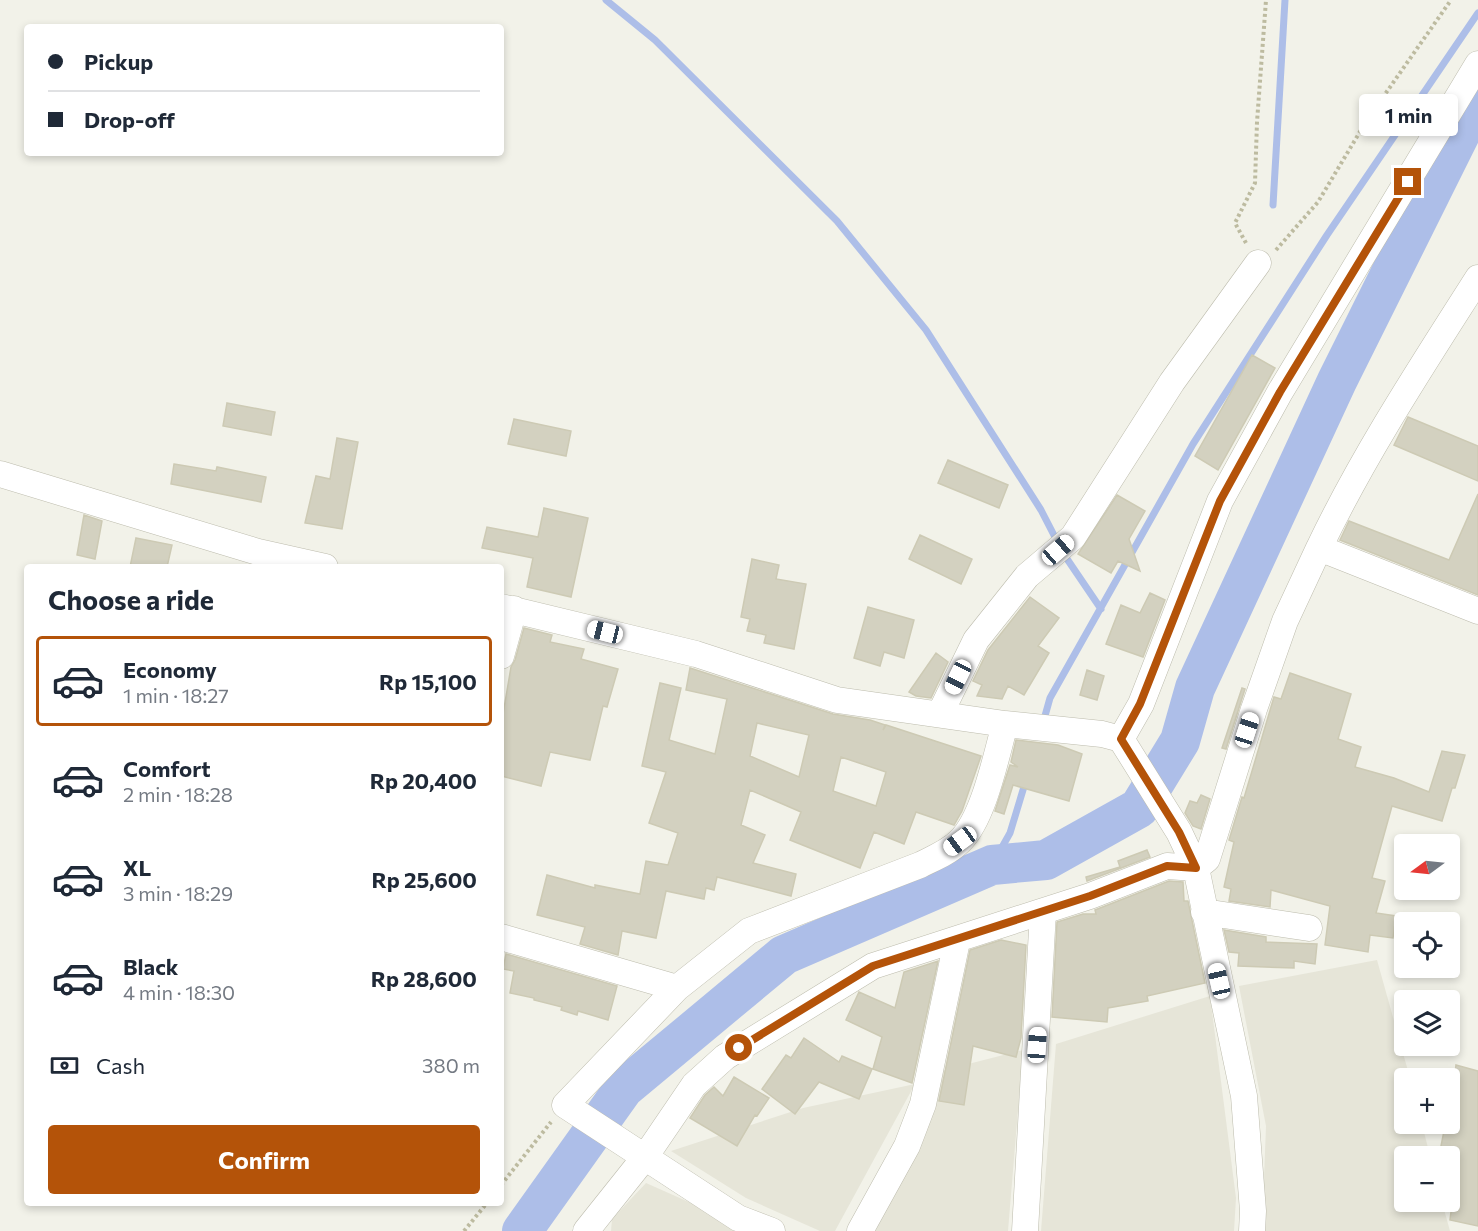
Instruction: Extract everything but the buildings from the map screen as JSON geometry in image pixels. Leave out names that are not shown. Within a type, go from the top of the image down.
[{"type":"street","points":[[1118,743],[1140,704],[1220,501],[1280,392],[1478,64]]},
{"type":"street","points":[[940,714],[976,640],[1027,576],[1072,537],[1172,382],[1258,263]]},
{"type":"street","points":[[586,1231],[640,1154],[694,1085],[725,1057],[873,966],[1043,912],[1167,866],[1196,868],[1207,859],[1257,698],[1285,621],[1319,548],[1334,516],[1395,408],[1478,278]]},
{"type":"street","points":[[0,474],[275,562],[295,564]]},
{"type":"street","points":[[1319,548],[1478,611]]},
{"type":"street","points":[[504,632],[507,608],[696,654],[837,700],[1015,724],[1118,743],[1179,832],[1196,868],[1244,1096],[1253,1211],[1252,1231]]},
{"type":"street","points":[[772,1231],[738,1218],[569,1107],[677,988],[749,931],[920,865],[945,853],[960,841],[971,828],[1015,724]]},
{"type":"street","points":[[1025,1231],[1043,912]]},
{"type":"street","points":[[1204,912],[1309,928]]},
{"type":"street","points":[[504,938],[677,988]]},
{"type":"street","points":[[860,1231],[907,1146],[923,1104],[957,941]]},
{"type":"path","points":[[1266,0],[1257,122],[1256,183],[1235,223],[1258,263],[1271,255],[1318,202],[1367,120],[1451,0]]},
{"type":"path","points":[[504,1182],[569,1107]]},
{"type":"path","points":[[464,1231],[485,1206]]},
{"type":"shaded area","points":[[1377,960],[1394,1021],[1394,1056],[1404,1056],[1407,1068],[1394,1068],[1394,1134],[1424,1134],[1428,1146],[1394,1146],[1394,1212],[1445,1212],[1450,1231],[1262,1231],[1266,1126],[1239,986]]},
{"type":"shaded area","points":[[1210,996],[1236,1198],[1234,1231],[1041,1231],[1056,1044]]},
{"type":"shaded area","points":[[1023,1050],[1008,1231],[870,1231],[941,1071]]},
{"type":"shaded area","points":[[915,1084],[835,1231],[820,1231],[746,1198],[671,1151],[803,1108]]},
{"type":"shaded area","points":[[646,1183],[754,1231],[611,1231],[612,1219]]},
{"type":"waterway","points":[[606,0],[655,40],[837,221],[926,330],[1041,510],[1058,543]]},
{"type":"waterway","points":[[1273,205],[1285,0]]},
{"type":"waterway","points":[[1043,723],[1050,698],[1193,444],[1327,235],[1478,13]]},
{"type":"waterway","points":[[522,1231],[624,1088],[784,955],[992,865],[1046,860],[1139,808],[1180,741],[1195,688],[1337,381],[1478,102]]},
{"type":"waterway","points":[[1063,553],[1101,609]]},
{"type":"waterway","points":[[992,865],[1010,833],[1026,780]]},
{"type":"route","points":[[739,1048],[873,966],[957,941],[1090,896],[1167,866],[1196,868],[1179,832],[1121,739],[1140,704],[1205,545],[1220,501],[1280,392],[1408,182]]}]
